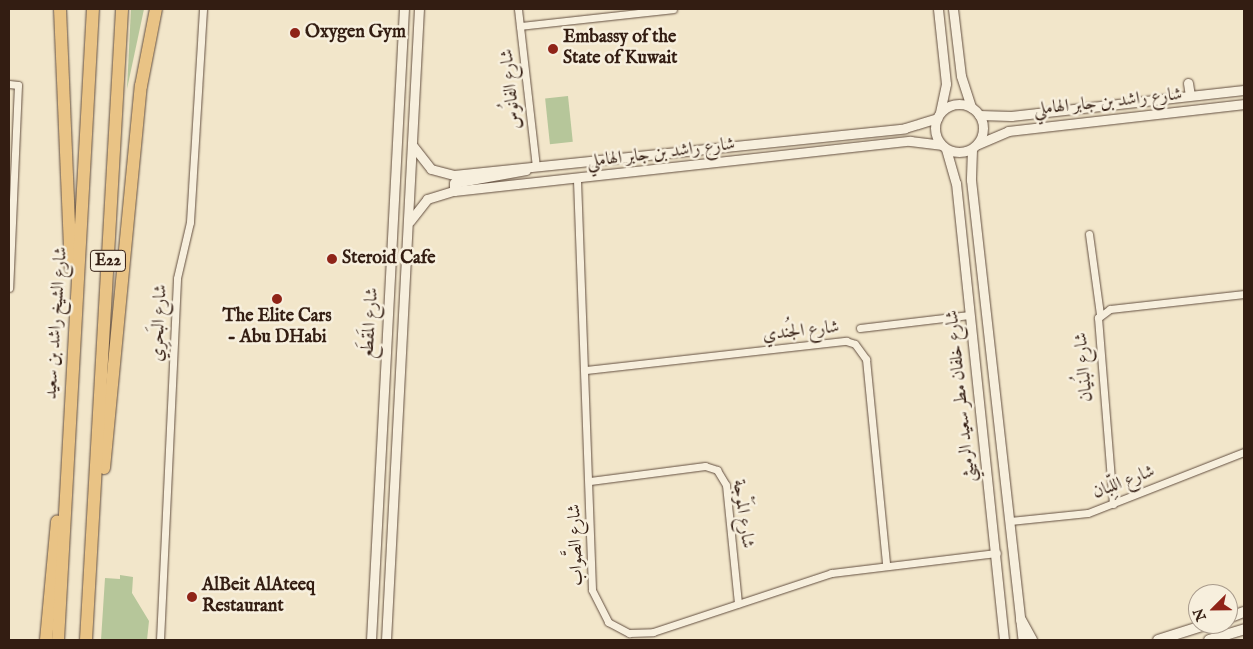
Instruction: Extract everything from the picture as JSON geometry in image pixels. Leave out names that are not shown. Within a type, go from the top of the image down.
[{"type":"highway","points":[[60,9],[73,300]]},
{"type":"highway","name":"شارع الشيخ راشد بن سعيد","points":[[58,640],[73,300],[83,205],[92,9]]},
{"type":"highway","name":"E22","points":[[86,640],[122,9]]},
{"type":"highway","points":[[94,514],[105,464],[147,48],[156,9]]},
{"type":"highway","points":[[147,48],[164,9]]},
{"type":"highway","points":[[46,640],[56,525],[66,478]]},
{"type":"main road","points":[[1021,620],[1032,640]]},
{"type":"main road","points":[[1209,640],[1244,629]]},
{"type":"main road","points":[[1158,640],[1188,630]]},
{"type":"street","name":"شارع البَحرِي","points":[[160,640],[177,278],[190,222],[203,9]]},
{"type":"street","name":"شارع المَقطَع","points":[[371,640],[404,9]]},
{"type":"street","name":"شارع المَقطَع","points":[[386,640],[418,9]]},
{"type":"street","name":"شارع الفانُوس","points":[[518,9],[536,166]]},
{"type":"street","points":[[520,26],[629,11],[673,9]]},
{"type":"street","points":[[938,9],[946,84],[935,132],[944,147],[959,153],[975,147],[984,130],[979,115],[971,107],[961,76],[953,9]]},
{"type":"street","points":[[1188,82],[1190,95]]},
{"type":"street","points":[[9,84],[18,85],[9,288]]},
{"type":"street","name":"شارع راشد بن جابر الهاملي","points":[[979,115],[1011,116],[1244,90]]},
{"type":"street","points":[[939,116],[958,104],[971,107]]},
{"type":"street","name":"شارع راشد بن جابر الهاملي","points":[[975,147],[1016,130],[1244,104]]},
{"type":"street","name":"شارع راشد بن جابر الهاملي","points":[[411,139],[422,162],[441,174],[905,128],[939,116]]},
{"type":"street","name":"شارع راشد بن جابر الهاملي","points":[[407,233],[415,209],[427,199],[454,191],[576,180],[910,141],[944,147]]},
{"type":"street","name":"شارع خلفان مطر سعيد الرميثي","points":[[944,147],[956,183],[1004,640]]},
{"type":"street","name":"شارع خلفان مطر سعيد الرميثي","points":[[975,147],[971,180],[1023,640]]},
{"type":"street","points":[[454,191],[454,183],[515,175],[536,166]]},
{"type":"street","name":"شارع الصَّواب","points":[[576,180],[586,370],[592,590],[608,622],[641,634],[831,573],[886,564],[996,553]]},
{"type":"street","points":[[1089,234],[1100,314]]},
{"type":"street","name":"شارع البُنيان","points":[[1113,504],[1096,325],[1100,314],[1110,309],[1244,294]]},
{"type":"street","points":[[860,328],[969,315]]},
{"type":"street","points":[[388,317],[390,348],[400,353]]},
{"type":"street","name":"شارع الجُندي","points":[[586,370],[846,341],[855,344],[866,359],[886,564]]},
{"type":"street","points":[[384,368],[394,368],[392,410],[397,434]]},
{"type":"street","name":"شارع اللِّبان","points":[[1010,521],[1075,515],[1113,504],[1244,452]]},
{"type":"street","name":"شارع المَوْجة","points":[[590,480],[705,466],[717,470],[726,485],[738,603]]},
{"type":"green space","points":[[131,9],[144,9],[127,89]]},
{"type":"green space","points":[[568,96],[573,142],[550,144],[545,98]]},
{"type":"green space","points":[[120,575],[133,577],[132,593],[149,621],[147,640],[101,640],[105,578],[120,579]]},
{"type":"place","name":"Oxygen Gym","points":[[295,33]]},
{"type":"place","name":"Embassy of the State of Kuwait","points":[[553,49]]},
{"type":"place","name":"Steroid Cafe","points":[[332,259]]},
{"type":"place","name":"The Elite Cars - Abu DHabi","points":[[277,299]]},
{"type":"place","name":"AlBeit AlAteeq Restaurant","points":[[192,597]]}]
